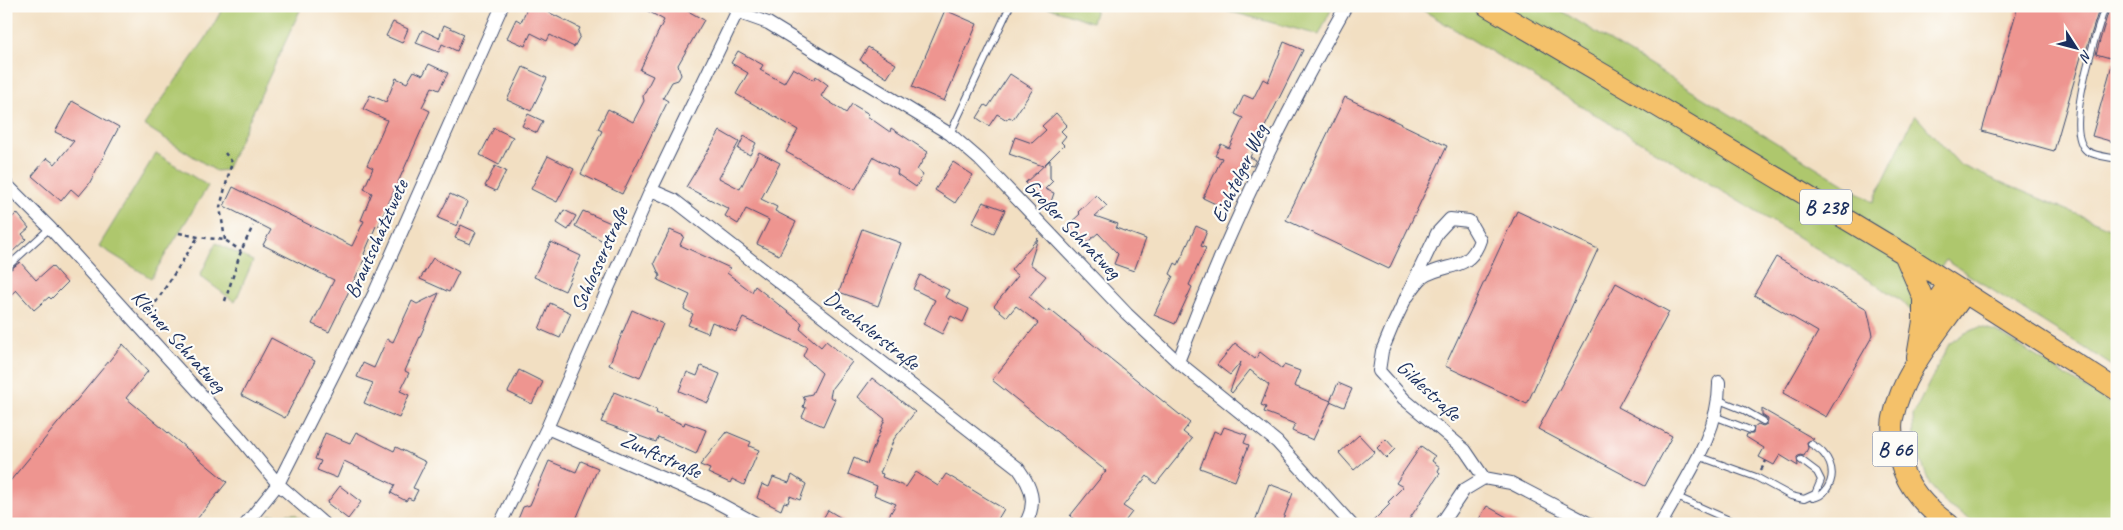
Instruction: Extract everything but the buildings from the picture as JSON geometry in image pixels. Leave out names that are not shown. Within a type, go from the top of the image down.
[{"type":"main road","name":"B 238","points":[[1487,6],[1904,254],[2117,390]]},
{"type":"main road","name":"B 66","points":[[1904,254],[1922,298],[1923,321],[1917,359]]},
{"type":"main road","name":"B 66","points":[[1923,321],[1957,288]]},
{"type":"main road","name":"B 66","points":[[1949,524],[1926,505],[1910,485],[1894,445],[1892,419],[1917,359],[1942,327],[1957,288]]},
{"type":"street","name":"Brautschatztwete","points":[[246,524],[278,484],[374,294],[502,6]]},
{"type":"street","name":"Eichtelger Weg","points":[[1178,362],[1255,180],[1323,46],[1346,6]]},
{"type":"street","name":"Großer Schratweg","points":[[735,9],[768,23],[950,134],[980,160],[1127,314],[1178,362],[1277,442],[1351,524]]},
{"type":"street","name":"Schlosserstraße","points":[[500,524],[547,428],[651,190],[735,9]]},
{"type":"street","name":"Kleiner Schratweg","points":[[6,184],[50,228],[237,434],[278,484],[324,524]]},
{"type":"street","name":"Drechslerstraße","points":[[651,190],[674,200],[1018,468],[1028,483],[1033,498],[1030,517],[1025,524]]},
{"type":"street","name":"Gildestraße","points":[[1408,296],[1423,277],[1461,264],[1476,252],[1480,240],[1469,221],[1450,218],[1437,233],[1382,351],[1380,371],[1404,399],[1465,450],[1484,478]]},
{"type":"street","points":[[1661,524],[1698,456],[1719,400],[1718,382]]},
{"type":"street","name":"Zunftstraße","points":[[547,428],[709,498],[757,524]]},
{"type":"street","points":[[1442,524],[1464,490],[1484,478],[1510,483],[1590,524]]},
{"type":"lane","points":[[950,134],[1010,6]]},
{"type":"lane","points":[[1006,14],[1014,6]]},
{"type":"lane","points":[[2105,6],[2083,84],[2078,109],[2078,131],[2082,146],[2087,150],[2117,160]]},
{"type":"lane","points":[[6,268],[50,228]]},
{"type":"lane","points":[[1719,400],[1744,410],[1762,421]]},
{"type":"lane","points":[[1714,416],[1750,430]]},
{"type":"lane","points":[[1698,456],[1756,477],[1791,496],[1804,499],[1816,498],[1830,484],[1832,476],[1828,458],[1811,444]]},
{"type":"lane","points":[[1801,460],[1817,472],[1821,480],[1815,494],[1804,499]]},
{"type":"lane","points":[[1675,496],[1738,524]]},
{"type":"path","points":[[225,152],[232,162],[220,207],[225,240]]},
{"type":"path","points":[[224,301],[241,251],[253,226]]},
{"type":"path","points":[[179,232],[198,237],[225,240],[241,251]]},
{"type":"path","points":[[139,327],[198,237]]},
{"type":"green space","points":[[224,6],[302,6],[226,170],[216,171],[144,125],[206,38]]},
{"type":"green space","points":[[1045,6],[1097,6],[1092,22]]},
{"type":"green space","points":[[1209,6],[1333,6],[1319,35]]},
{"type":"green space","points":[[1416,6],[1553,6],[1873,202],[1915,115],[1960,165],[2117,231],[2117,369],[1946,260],[1912,312],[1902,301],[1877,285]]},
{"type":"green space","points":[[156,153],[208,186],[151,278],[99,246]]},
{"type":"green space","points":[[216,243],[253,261],[235,302],[200,276]]},
{"type":"green space","points":[[1980,327],[1996,331],[2117,408],[2117,524],[1977,524],[1948,506],[1930,485],[1914,442],[1913,415],[1949,344],[1963,334]]},
{"type":"green space","points":[[295,514],[307,524],[262,524],[269,515]]}]
